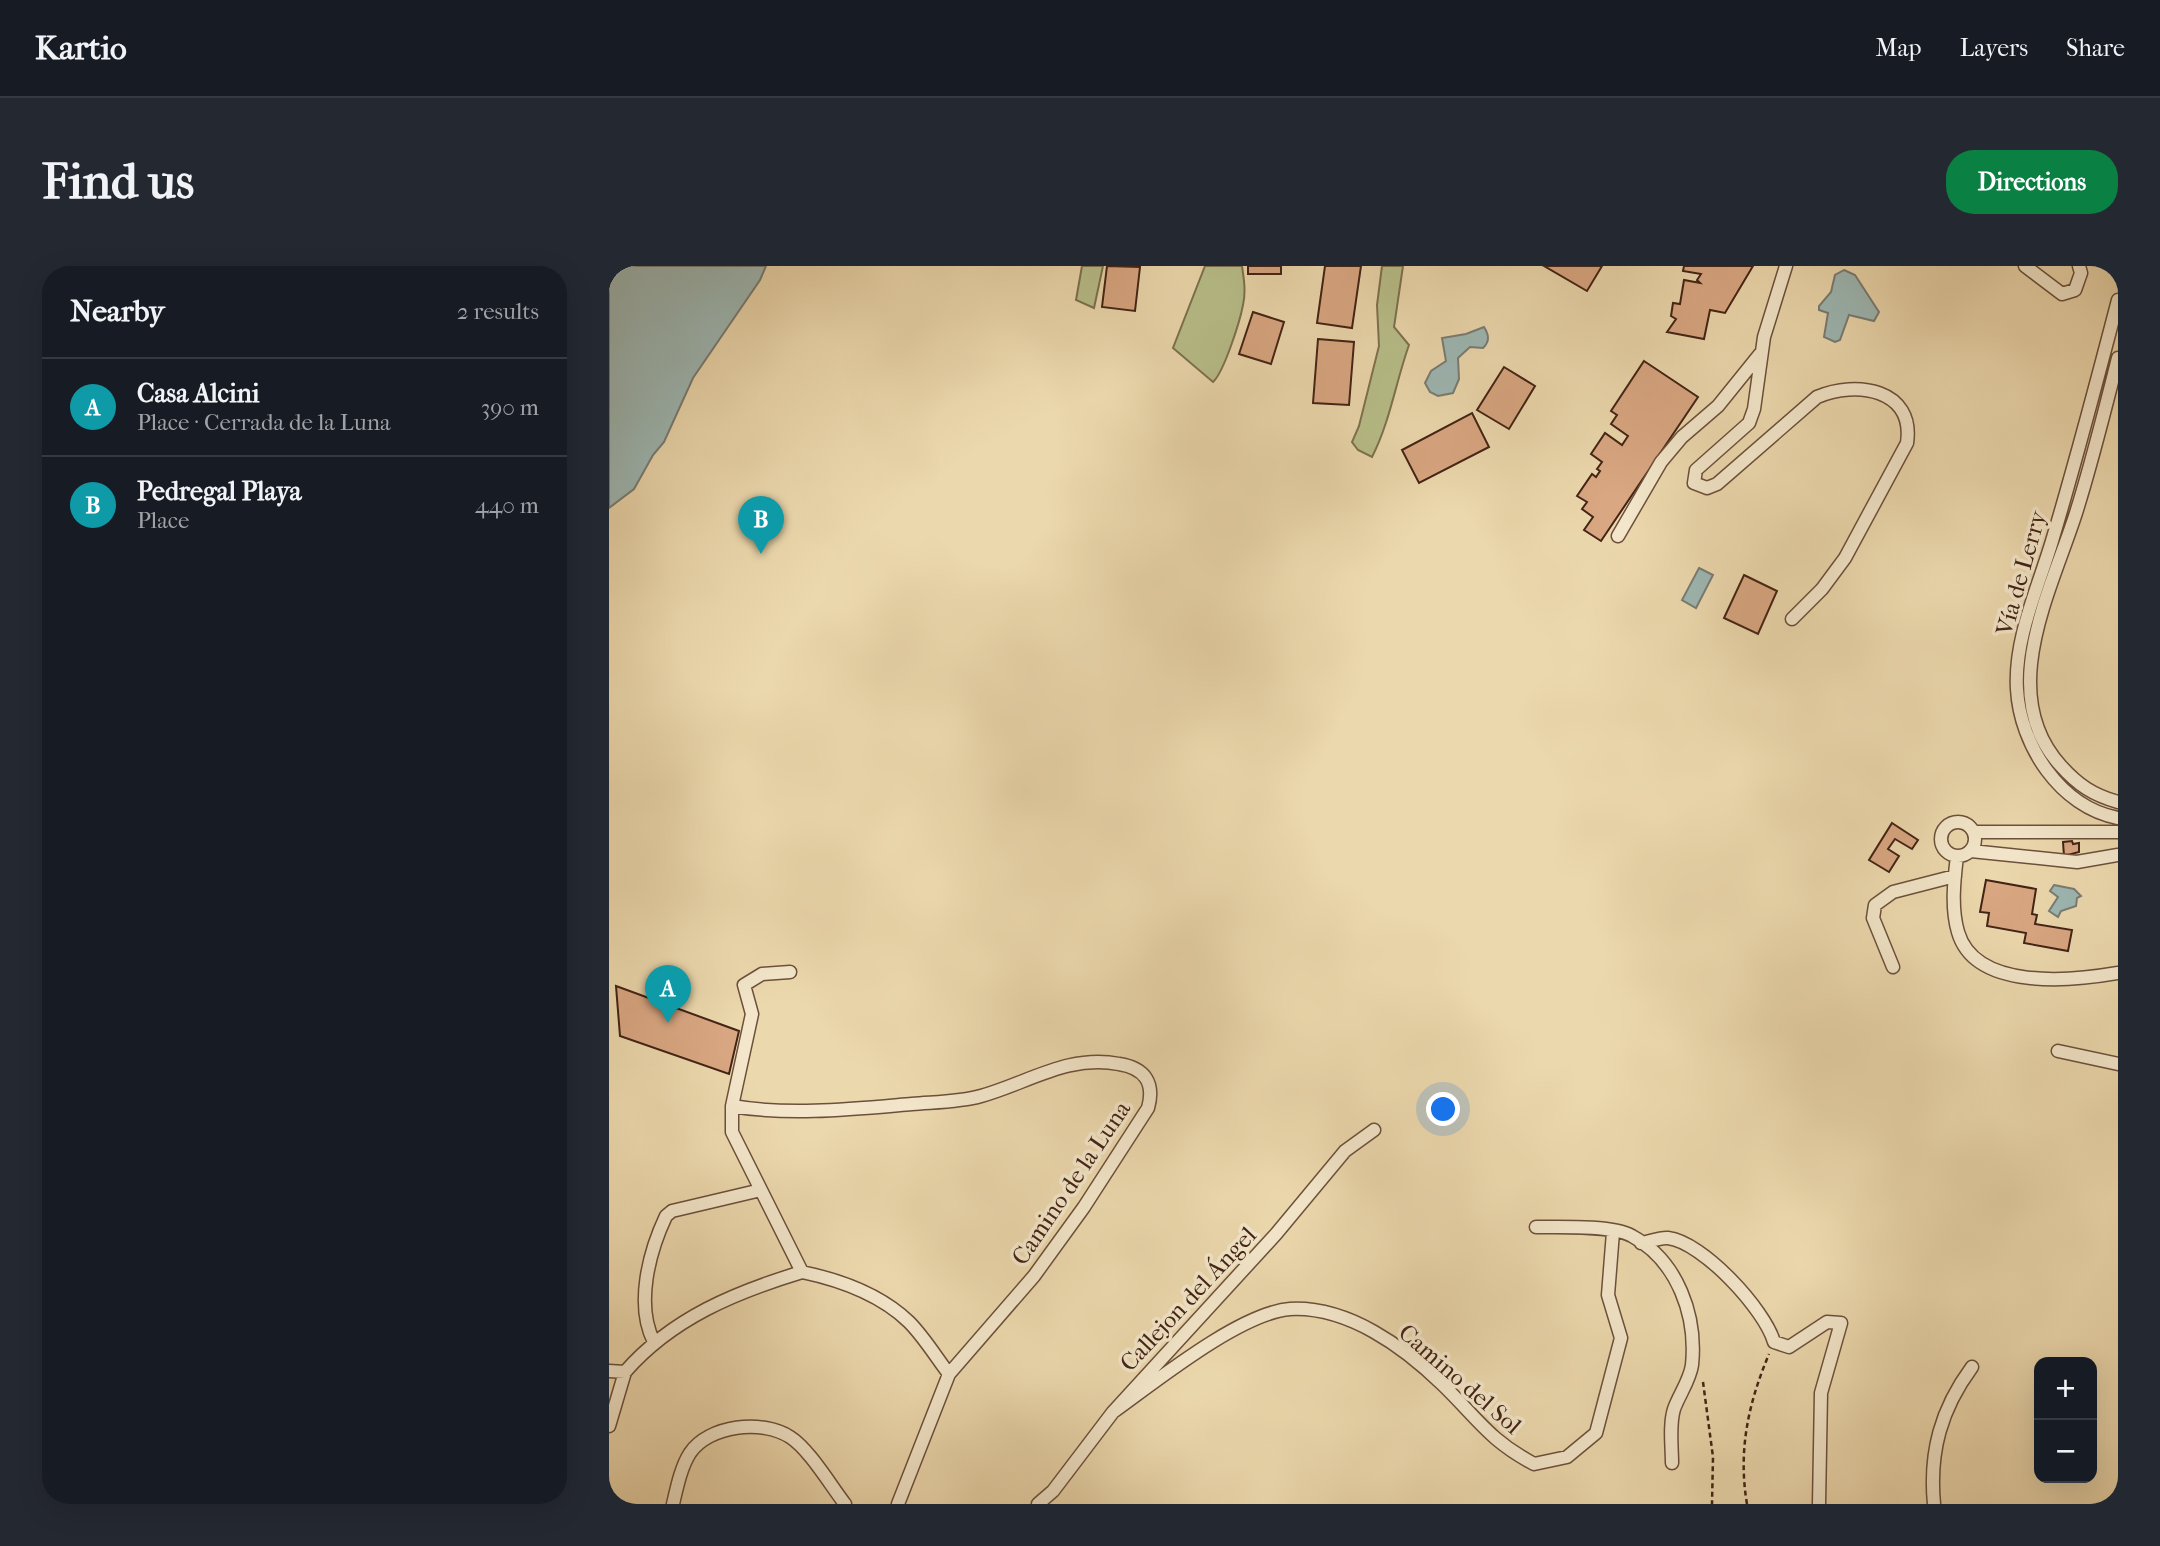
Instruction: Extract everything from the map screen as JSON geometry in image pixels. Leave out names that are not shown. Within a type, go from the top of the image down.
[{"type":"street","points":[[1786,266],[1760,354],[1754,410],[1749,423],[1696,470],[1693,480],[1707,488],[1717,484],[1817,397],[1834,389],[1857,387],[1888,398],[1903,411],[1909,431],[1907,443],[1845,558],[1822,589],[1792,620]]},
{"type":"street","points":[[2025,266],[2062,295],[2075,290],[2081,273],[2079,266]]},
{"type":"street","name":"Vía de Lerry","points":[[2118,300],[2079,447],[2023,637],[2017,671],[2035,752],[2056,780],[2101,814],[2118,818]]},
{"type":"street","points":[[1618,536],[1661,462],[1682,438],[1718,406],[1760,354]]},
{"type":"street","name":"Vía de Lerry","points":[[2118,358],[2083,489],[2036,639],[2026,713],[2046,746],[2072,778],[2088,791],[2118,802]]},
{"type":"street","points":[[1957,856],[1943,847],[1943,830],[1952,823],[1963,822],[1975,832],[2118,832]]},
{"type":"street","points":[[1971,851],[1976,843],[1975,832]]},
{"type":"street","points":[[1957,856],[1971,851],[2077,862],[2118,855]]},
{"type":"street","points":[[1957,856],[1955,876],[1958,934],[1970,952],[1992,968],[2018,978],[2043,979],[2118,973]]},
{"type":"street","points":[[1893,967],[1873,918],[1875,905],[1893,892],[1955,876]]},
{"type":"street","points":[[790,972],[762,974],[744,985],[752,1014],[730,1126],[802,1272]]},
{"type":"street","points":[[2058,1051],[2118,1064]]},
{"type":"street","name":"Camino de la Luna","points":[[732,1106],[769,1110],[848,1109],[978,1097],[1037,1073],[1079,1064],[1117,1063],[1144,1073],[1151,1095],[1148,1108],[1126,1144],[1034,1276],[949,1374]]},
{"type":"street","name":"Callejon del Ángel","points":[[1038,1504],[1053,1491],[1113,1412],[1276,1234],[1345,1151],[1374,1130]]},
{"type":"street","points":[[654,1342],[646,1325],[644,1304],[651,1263],[666,1216],[672,1211],[761,1190]]},
{"type":"street","points":[[1536,1227],[1578,1227],[1631,1235],[1678,1281],[1692,1322],[1692,1367],[1673,1412],[1672,1463]]},
{"type":"street","name":"Camino del Sol","points":[[1113,1412],[1247,1323],[1290,1309],[1336,1314],[1373,1331],[1443,1385],[1503,1448],[1534,1464],[1567,1457],[1596,1433],[1621,1338],[1608,1295],[1613,1232]]},
{"type":"street","points":[[1641,1243],[1668,1237],[1705,1255],[1730,1277],[1771,1330],[1774,1342],[1789,1347],[1827,1322],[1841,1323],[1821,1393],[1819,1504]]},
{"type":"street","points":[[609,1426],[625,1372],[654,1342],[715,1304],[802,1272],[851,1286],[898,1313],[910,1322],[949,1374],[898,1504]]},
{"type":"street","points":[[1934,1504],[1933,1451],[1938,1432],[1959,1385],[1972,1367]]},
{"type":"street","points":[[609,1371],[625,1372]]},
{"type":"street","points":[[673,1504],[684,1464],[699,1444],[718,1431],[754,1428],[790,1437],[845,1504]]},
{"type":"path","points":[[1748,1504],[1742,1475],[1744,1437],[1758,1380],[1774,1342]]},
{"type":"path","points":[[1703,1382],[1713,1457],[1712,1504]]},
{"type":"green space","points":[[1082,266],[1103,266],[1094,308],[1076,300]]},
{"type":"green space","points":[[1205,266],[1242,266],[1244,286],[1243,305],[1235,334],[1222,368],[1213,382],[1173,348]]},
{"type":"green space","points":[[1382,266],[1403,266],[1394,327],[1409,345],[1384,430],[1372,457],[1358,450],[1352,442],[1359,426],[1379,346],[1377,305]]},
{"type":"water","points":[[609,266],[766,266],[760,280],[693,378],[664,442],[653,455],[634,489],[609,508]]},
{"type":"water","points":[[1844,270],[1855,275],[1879,312],[1874,321],[1849,315],[1840,340],[1835,342],[1824,337],[1828,313],[1819,310],[1819,306],[1831,292],[1835,275]]},
{"type":"water","points":[[1484,327],[1488,338],[1483,348],[1470,347],[1458,358],[1459,379],[1453,393],[1438,396],[1430,392],[1425,383],[1431,371],[1446,361],[1442,338],[1466,334]]},
{"type":"water","points":[[1699,568],[1713,575],[1696,608],[1682,600]]},
{"type":"water","points":[[2054,885],[2074,889],[2081,896],[2077,898],[2076,906],[2061,911],[2058,917],[2049,911],[2058,897],[2050,891]]},
{"type":"building","points":[[1107,266],[1140,267],[1135,311],[1102,307]]},
{"type":"building","points":[[1248,266],[1281,266],[1281,274],[1248,274]]},
{"type":"building","points":[[1325,266],[1361,266],[1352,328],[1317,323]]},
{"type":"building","points":[[1544,266],[1602,266],[1587,291]]},
{"type":"building","points":[[1684,266],[1753,266],[1725,313],[1710,310],[1704,339],[1667,332],[1676,319],[1671,316],[1673,303],[1680,304],[1684,280],[1700,283],[1697,280],[1701,274],[1683,271]]},
{"type":"building","points":[[1253,312],[1284,322],[1271,364],[1239,354]]},
{"type":"building","points":[[1318,339],[1354,342],[1349,405],[1313,403]]},
{"type":"building","points":[[1644,361],[1698,397],[1601,541],[1584,530],[1593,517],[1582,509],[1587,502],[1577,496],[1592,474],[1596,477],[1600,471],[1597,469],[1602,462],[1591,454],[1605,433],[1622,445],[1628,436],[1611,424],[1617,415],[1611,411]]},
{"type":"building","points":[[1504,367],[1535,386],[1509,429],[1477,410]]},
{"type":"building","points":[[1472,413],[1489,447],[1419,483],[1402,450]]},
{"type":"building","points":[[1744,575],[1777,591],[1758,634],[1724,618]]},
{"type":"building","points":[[1892,823],[1918,840],[1912,849],[1895,839],[1888,849],[1899,856],[1889,872],[1869,860]]},
{"type":"building","points":[[2072,841],[2073,844],[2079,843],[2079,852],[2064,856],[2063,842]]},
{"type":"building","points":[[1986,880],[2036,889],[2032,914],[2037,915],[2035,924],[2072,930],[2068,951],[2024,943],[2026,933],[1987,926],[1989,913],[1980,912]]},
{"type":"building","points":[[616,986],[739,1031],[729,1074],[620,1036]]},
{"type":"place","name":"Pedregal Playa","points":[[761,554]]},
{"type":"place","name":"Casa Alcini","points":[[668,1023]]}]
